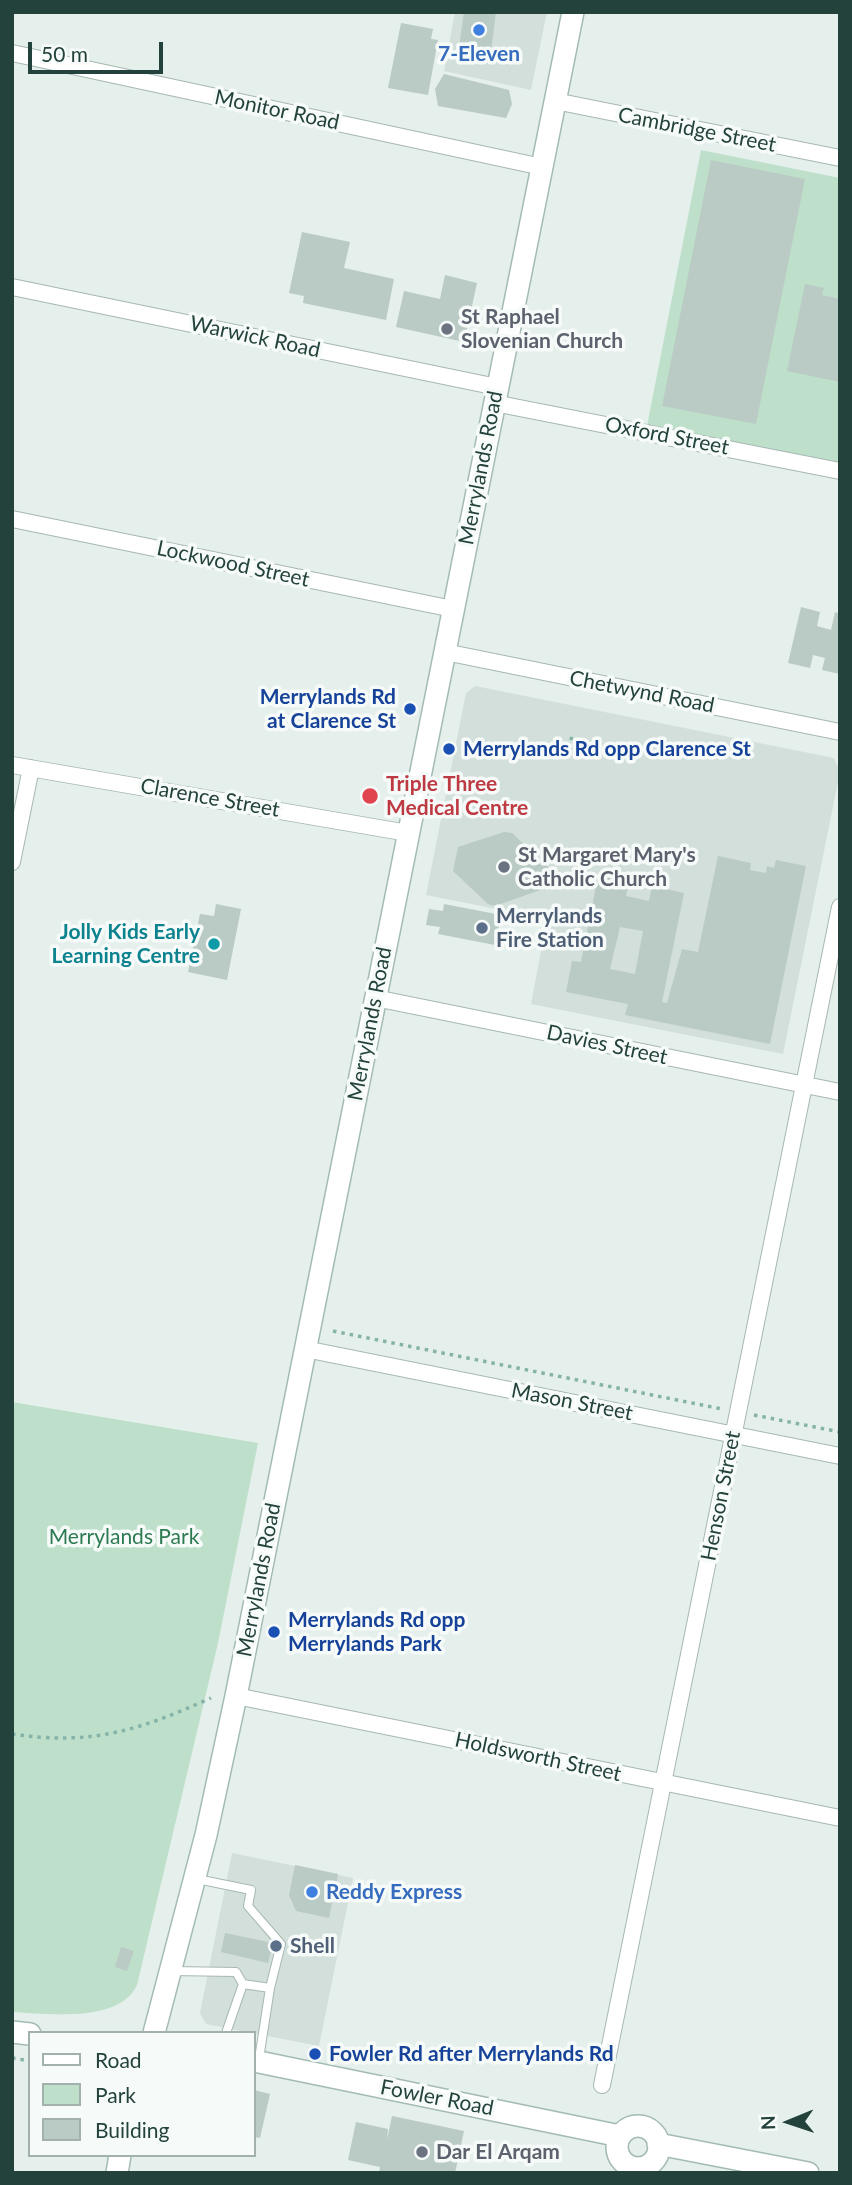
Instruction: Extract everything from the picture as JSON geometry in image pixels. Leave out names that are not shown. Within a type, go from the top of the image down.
[{"type":"main road","name":"Merrylands Road","points":[[155,2031],[194,1878],[236,1696],[573,12]]},
{"type":"main road","name":"Fowler Road","points":[[256,2062],[620,2136]]},
{"type":"main road","points":[[639,2127],[654,2134],[658,2144],[653,2162],[635,2171],[619,2156],[620,2136],[628,2129],[639,2127]]},
{"type":"main road","points":[[658,2144],[808,2173]]},
{"type":"street","name":"Monitor Road","points":[[12,53],[542,167]]},
{"type":"street","name":"Cambridge Street","points":[[555,101],[840,158]]},
{"type":"street","name":"Warwick Road","points":[[12,287],[496,395]]},
{"type":"street","name":"Oxford Street","points":[[496,395],[840,471]]},
{"type":"street","name":"Lockwood Street","points":[[12,519],[453,609]]},
{"type":"street","name":"Chetwynd Road","points":[[445,652],[840,732]]},
{"type":"street","name":"Clarence Street","points":[[12,765],[408,833]]},
{"type":"street","points":[[12,862],[31,768]]},
{"type":"street","name":"Henson Street","points":[[602,2085],[666,1783],[737,1412],[840,907]]},
{"type":"street","name":"Davies Street","points":[[375,998],[840,1092]]},
{"type":"street","name":"Mason Street","points":[[305,1349],[840,1456]]},
{"type":"street","name":"Holdsworth Street","points":[[236,1696],[840,1818]]},
{"type":"lane","points":[[194,1878],[251,1890],[248,1906],[281,1944],[256,2062]]},
{"type":"lane","points":[[171,1971],[236,1972],[243,1984],[227,2031]]},
{"type":"lane","points":[[243,1984],[270,1988]]},
{"type":"path","points":[[568,757],[572,735]]},
{"type":"path","points":[[333,1331],[840,1432]]},
{"type":"path","points":[[12,1734],[51,1740],[100,1737],[154,1723],[211,1698]]},
{"type":"shaded area","points":[[455,12],[547,12],[531,90],[444,71]]},
{"type":"shaded area","points":[[475,686],[834,758],[840,772],[783,1054],[531,1004],[547,919],[426,895],[466,693]]},
{"type":"shaded area","name":"Shell","points":[[232,1853],[353,1878],[319,2046],[256,2034],[256,2031],[206,2024],[200,2013]]},
{"type":"green space","points":[[701,150],[840,178],[840,466],[646,431]]},
{"type":"green space","name":"Merrylands Park","points":[[12,1402],[258,1443],[218,1643],[137,1985],[128,1997],[115,2006],[99,2011],[63,2014],[12,2012]]},
{"type":"building","points":[[464,12],[496,12],[491,51],[459,47]]},
{"type":"building","points":[[401,23],[433,29],[431,39],[438,40],[428,95],[388,88]]},
{"type":"building","points":[[444,74],[509,90],[512,104],[506,118],[438,106],[435,89]]},
{"type":"building","points":[[711,160],[805,179],[756,424],[662,406]]},
{"type":"building","points":[[302,232],[350,242],[344,268],[394,279],[386,320],[303,303],[304,296],[289,293]]},
{"type":"building","points":[[445,275],[477,283],[464,342],[396,327],[404,291],[440,299]]},
{"type":"building","points":[[805,284],[824,288],[822,295],[840,299],[840,382],[787,371]]},
{"type":"building","points":[[801,607],[820,612],[817,626],[831,630],[835,612],[840,614],[840,674],[822,670],[825,658],[813,655],[810,668],[788,663]]},
{"type":"building","points":[[504,832],[512,833],[550,869],[546,888],[495,906],[488,904],[453,871],[458,847]]},
{"type":"building","points":[[718,856],[751,863],[750,870],[766,873],[767,866],[774,868],[776,860],[806,866],[770,1044],[625,1015],[628,1004],[566,992],[572,961],[581,962],[598,876],[629,882],[626,896],[649,901],[652,886],[684,893],[662,1002],[667,1003],[682,949],[698,952]],"holes":[[[620,927],[643,931],[635,974],[610,969]]]},
{"type":"building","name":"Jolly Kids Early Learning Centre","points":[[216,904],[241,909],[227,980],[188,972],[200,914],[214,916]]},
{"type":"building","points":[[444,904],[501,915],[495,945],[438,934],[440,927],[426,925],[429,909],[443,911]]},
{"type":"building","points":[[295,1865],[338,1874],[329,1918],[296,1911],[289,1895]]},
{"type":"building","points":[[225,1933],[273,1943],[268,1963],[221,1952]]},
{"type":"building","points":[[121,1947],[134,1951],[127,1971],[115,1967]]},
{"type":"building","points":[[256,2090],[270,2094],[260,2138],[256,2137]]},
{"type":"building","name":"Dar El Arqam","points":[[392,2116],[464,2131],[455,2173],[379,2173],[380,2167],[348,2160],[356,2122],[388,2129],[387,2140]]},
{"type":"place","name":"7-Eleven","points":[[479,30]]},
{"type":"place","name":"St Raphael Slovenian Church","points":[[447,329]]},
{"type":"place","name":"Merrylands Rd at Clarence St","points":[[410,709]]},
{"type":"place","name":"Merrylands Rd opp Clarence St","points":[[449,749]]},
{"type":"place","name":"Triple Three Medical Centre","points":[[370,796]]},
{"type":"place","name":"St Margaret Mary's Catholic Church","points":[[504,867]]},
{"type":"place","name":"Merrylands Fire Station","points":[[482,928]]},
{"type":"place","name":"Jolly Kids Early Learning Centre","points":[[214,944]]},
{"type":"place","name":"Merrylands Rd opp Merrylands Park","points":[[274,1632]]},
{"type":"place","name":"Reddy Express","points":[[312,1892]]},
{"type":"place","name":"Shell","points":[[276,1946]]},
{"type":"place","name":"Fowler Rd after Merrylands Rd","points":[[315,2054]]},
{"type":"place","name":"Dar El Arqam","points":[[422,2152]]}]
